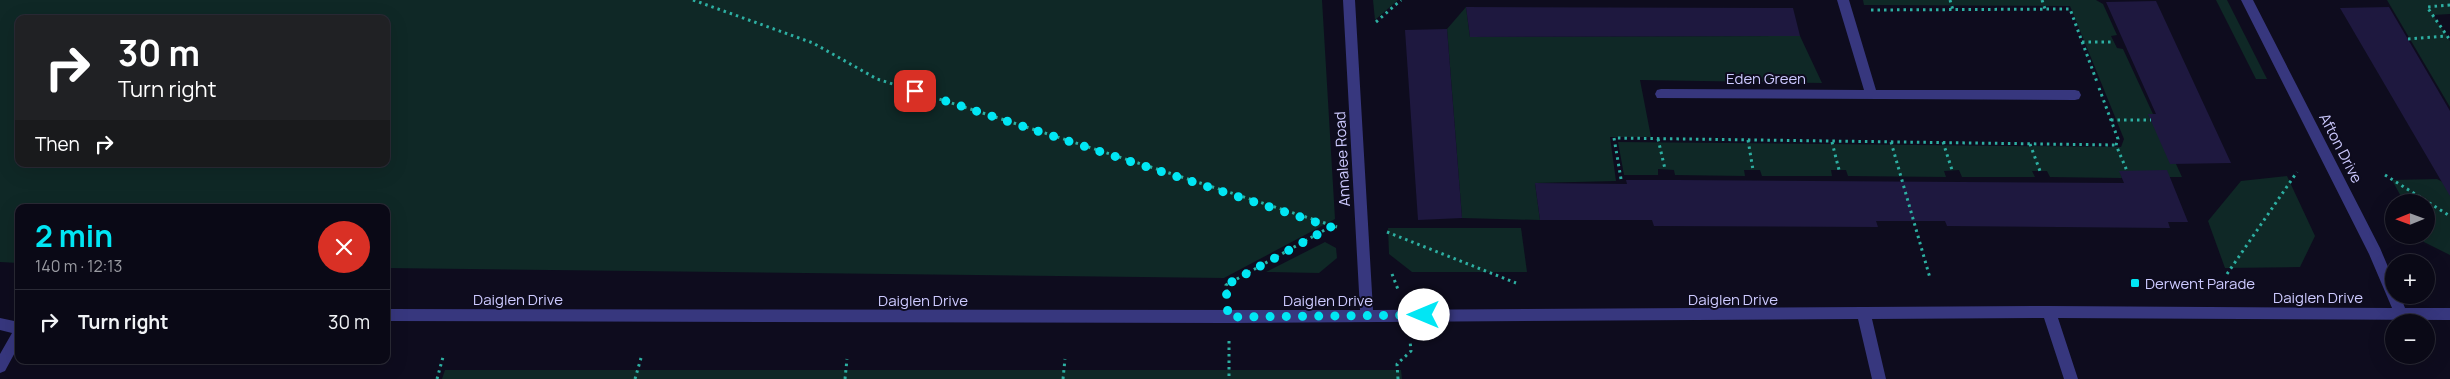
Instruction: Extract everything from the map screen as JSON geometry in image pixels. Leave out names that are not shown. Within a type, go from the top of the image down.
[{"type":"street","name":"Annalee Road","points":[[1349,0],[1368,316]]},
{"type":"street","points":[[1843,0],[1871,94]]},
{"type":"street","name":"Afton Drive","points":[[2247,0],[2375,252],[2401,313]]},
{"type":"street","name":"Eden Green","points":[[1661,94],[2075,94]]},
{"type":"street","name":"Daiglen Drive","points":[[390,315],[1228,317],[1864,315],[2049,312],[2450,314]]},
{"type":"street","points":[[2049,312],[2072,379]]},
{"type":"street","points":[[1864,315],[1880,379]]},
{"type":"street","points":[[0,324],[15,329]]},
{"type":"street","points":[[0,367],[15,338]]},
{"type":"path","points":[[693,0],[813,43],[878,79],[1331,227],[1226,285],[1229,379]]},
{"type":"path","points":[[1375,23],[1401,0]]},
{"type":"path","points":[[1950,0],[1953,10]]},
{"type":"path","points":[[2042,0],[2045,10]]},
{"type":"path","points":[[2450,5],[2427,7],[2450,40]]},
{"type":"path","points":[[1862,10],[2070,9],[2111,120],[2118,140],[2116,145],[2127,171]]},
{"type":"path","points":[[2408,39],[2447,36]]},
{"type":"path","points":[[2082,42],[2114,42]]},
{"type":"path","points":[[2111,120],[2151,120]]},
{"type":"path","points":[[1621,179],[1614,138],[2116,145]]},
{"type":"path","points":[[1658,139],[1664,169]]},
{"type":"path","points":[[1748,140],[1753,170]]},
{"type":"path","points":[[1832,142],[1840,170]]},
{"type":"path","points":[[1891,142],[1930,278]]},
{"type":"path","points":[[1943,142],[1952,170]]},
{"type":"path","points":[[2030,144],[2040,171]]},
{"type":"path","points":[[2227,274],[2297,172]]},
{"type":"path","points":[[2385,175],[2450,216]]},
{"type":"path","points":[[1381,230],[1516,283]]},
{"type":"path","points":[[1388,266],[1410,315],[1410,351],[1397,364],[1398,379]]},
{"type":"path","points":[[436,379],[443,357]]},
{"type":"path","points":[[635,379],[641,358]]},
{"type":"path","points":[[845,379],[847,359]]},
{"type":"path","points":[[1063,379],[1065,359]]},
{"type":"green space","points":[[0,0],[1322,0],[1335,219],[1224,278],[390,268],[390,204],[15,204],[15,263],[0,262]]},
{"type":"green space","points":[[1373,0],[1398,0],[1375,20]]},
{"type":"green space","points":[[1863,0],[2096,0],[2103,4],[2117,35],[2111,36],[2117,48],[2123,49],[2182,177],[2137,177],[2120,172],[2122,178],[2050,177],[2047,171],[2032,171],[2035,177],[1962,177],[1959,170],[1944,171],[1946,177],[1848,176],[1846,170],[1831,170],[1832,176],[1762,176],[1760,170],[1744,170],[1745,176],[1675,175],[1674,170],[1658,169],[1658,175],[1624,175],[1618,142],[2121,147],[2124,139],[2070,6],[1864,5]]},
{"type":"green space","points":[[2216,0],[2227,0],[2267,79],[2256,79]]},
{"type":"green space","points":[[2387,0],[2450,0],[2450,14],[2433,15],[2450,41],[2450,107]]},
{"type":"green space","points":[[1466,7],[1470,37],[1800,36],[1822,83],[1640,80],[1651,137],[1610,137],[1616,181],[1535,183],[1540,220],[1462,218],[1447,29]]},
{"type":"green space","points":[[2287,176],[2315,236],[2300,267],[2225,268],[2208,221],[2241,181]]},
{"type":"green space","points":[[2437,179],[2450,186],[2450,255],[2428,244],[2435,244],[2435,194],[2400,194],[2392,180]]},
{"type":"green space","points":[[1388,228],[1521,228],[1527,272],[1412,272],[1389,254]]},
{"type":"green space","points":[[1325,242],[1336,248],[1337,258],[1319,273],[1266,272]]},
{"type":"green space","points":[[445,370],[1401,370],[1402,379],[442,379]]},
{"type":"building","points":[[2156,1],[2231,163],[2170,164],[2148,114],[2156,114],[2106,2]]},
{"type":"building","points":[[1466,7],[1793,8],[1800,36],[1470,37]]},
{"type":"building","points":[[2389,7],[2450,111],[2450,196],[2340,8]]},
{"type":"building","points":[[1447,29],[1462,218],[1418,220],[1405,30]]},
{"type":"building","points":[[2167,170],[2188,222],[2168,222],[2170,228],[1947,226],[1945,221],[1876,221],[1878,227],[1654,226],[1652,220],[1540,220],[1535,183],[1627,184],[1626,180],[1676,180],[2124,183],[2119,171]]},
{"type":"place","name":"Derwent Parade","points":[[2135,283]]},
{"type":"route","points":[[915,91],[1331,227],[1226,285],[1228,317],[1424,315]]}]
